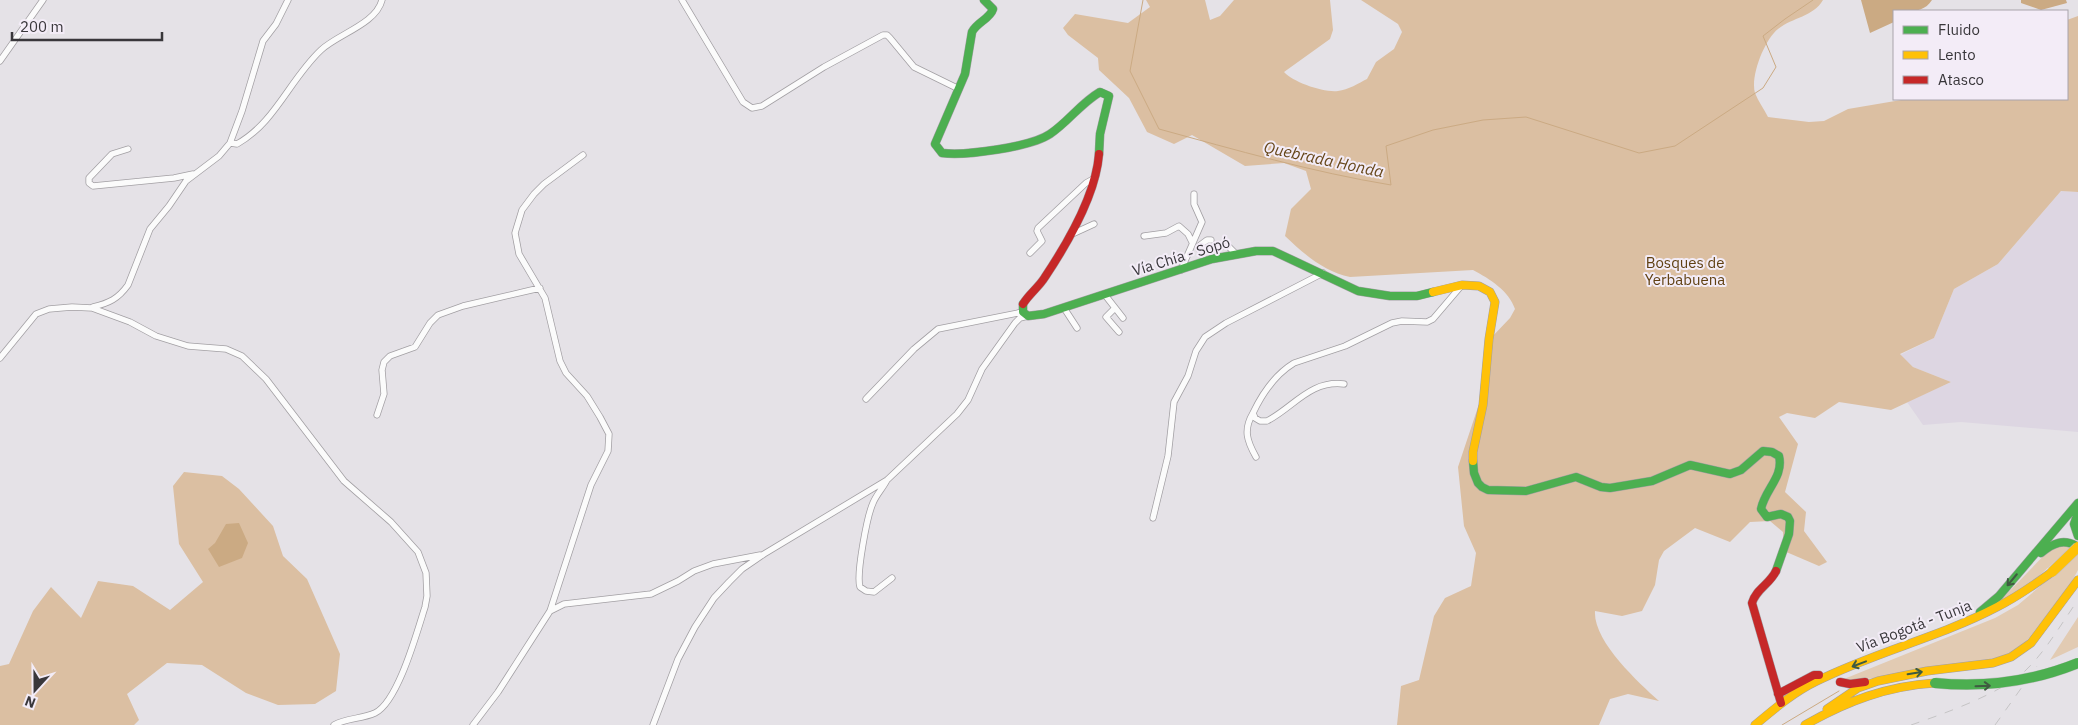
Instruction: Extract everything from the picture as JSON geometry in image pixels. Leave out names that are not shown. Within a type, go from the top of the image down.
[{"type":"main road","points":[[984,0],[993,9],[992,13],[975,26],[972,32],[968,61],[959,89],[936,139],[937,149],[946,154],[968,154],[1028,143],[1049,134],[1100,92],[1108,96],[1108,106],[1100,134],[1095,178],[1070,235],[1044,279],[1022,306],[1025,314]]},
{"type":"main road","name":"Vía Chía - Sopó","points":[[1025,314],[1044,314],[1212,259],[1236,254],[1273,251],[1358,291],[1390,296],[1417,296],[1462,286],[1479,286],[1490,292],[1495,302],[1489,339],[1483,405],[1473,452],[1474,473],[1482,487],[1488,490],[1526,491],[1576,477],[1601,487],[1610,488],[1652,481],[1690,465],[1730,474],[1741,470],[1763,451],[1772,452],[1779,456],[1781,467],[1778,476],[1763,500],[1761,509],[1767,517],[1778,514],[1785,515],[1790,523],[1789,533],[1772,580],[1755,595],[1752,603],[1779,699]]},
{"type":"main road","points":[[1970,620],[1999,596],[2078,503]]},
{"type":"main road","points":[[2078,513],[2074,524],[2078,536]]},
{"type":"main road","points":[[2025,565],[2055,542],[2066,541],[2078,547]]},
{"type":"main road","name":"Vía Bogotá - Tunja","points":[[1755,725],[1779,699],[1836,673],[1970,620],[2022,595],[2052,572],[2078,547]]},
{"type":"main road","points":[[2054,613],[2078,575]]},
{"type":"main road","points":[[1840,682],[1855,683],[2003,661],[2026,648],[2078,580]]},
{"type":"main road","points":[[1807,724],[1838,706],[1869,693],[1902,686],[1935,683],[1974,686],[2013,683],[2050,674],[2078,663]]},
{"type":"main road","points":[[1779,699],[1814,675],[1820,675]]},
{"type":"main road","points":[[1807,724],[1851,692],[1867,684],[1884,679]]},
{"type":"street","points":[[0,61],[43,0]]},
{"type":"street","points":[[0,358],[36,314],[48,309],[92,308],[110,303],[124,291],[150,229],[170,206],[186,181],[219,156],[230,143],[242,111],[263,40],[276,24],[288,0]]},
{"type":"street","points":[[230,143],[237,144],[250,137],[274,111],[310,62],[323,48],[373,16],[380,9],[382,0]]},
{"type":"street","points":[[682,0],[743,102],[752,108],[762,106],[801,80],[883,35],[887,35],[890,38],[914,67],[959,89]]},
{"type":"street","points":[[128,149],[112,154],[89,178],[89,183],[93,186],[174,178],[195,174]]},
{"type":"street","points":[[473,725],[498,692],[550,611],[591,485],[608,451],[610,442],[609,434],[600,417],[587,396],[566,373],[560,361],[545,298],[519,254],[515,232],[522,210],[534,194],[544,184],[583,155]]},
{"type":"street","points":[[1030,253],[1042,241],[1037,231],[1038,228],[1086,182],[1095,178]]},
{"type":"street","points":[[1181,270],[1202,222],[1194,204],[1194,194]]},
{"type":"street","points":[[1070,235],[1094,224]]},
{"type":"street","points":[[1144,236],[1166,233],[1179,226],[1188,234],[1192,242]]},
{"type":"street","points":[[1211,240],[1207,240],[1199,246],[1199,249],[1228,246],[1236,254]]},
{"type":"street","points":[[1153,518],[1168,456],[1174,402],[1188,376],[1196,351],[1205,337],[1226,323],[1323,273]]},
{"type":"street","points":[[1256,458],[1246,436],[1246,428],[1253,413],[1279,375],[1294,363],[1345,346],[1392,323],[1402,321],[1426,322],[1432,319],[1462,286]]},
{"type":"street","points":[[377,415],[384,394],[382,370],[384,362],[390,356],[415,347],[430,322],[438,315],[462,306],[540,288]]},
{"type":"street","points":[[1105,295],[1123,318]]},
{"type":"street","points":[[92,308],[130,322],[156,336],[188,346],[226,349],[242,356],[266,379],[344,481],[391,522],[418,552],[426,573],[428,596],[400,680],[389,699],[375,714],[334,725]]},
{"type":"street","points":[[1064,308],[1077,328]]},
{"type":"street","points":[[1115,308],[1106,317],[1119,332]]},
{"type":"street","points":[[866,399],[914,349],[938,329],[1025,314]]},
{"type":"street","points":[[652,725],[678,659],[695,626],[714,598],[742,569],[887,480],[957,414],[968,400],[982,369],[1004,338],[1025,314]]},
{"type":"street","points":[[1253,413],[1255,418],[1260,421],[1267,421],[1318,387],[1330,382],[1344,384]]},
{"type":"street","points":[[887,480],[872,503],[859,566],[858,581],[860,587],[866,591],[874,592],[892,578]]},
{"type":"street","points":[[550,611],[564,604],[651,594],[707,566],[764,554]]},
{"type":"shaded area","points":[[1861,0],[1932,0],[1920,10],[1893,10],[1893,22],[1870,33]]},
{"type":"shaded area","points":[[2021,0],[2066,0],[2067,3],[2041,10],[2021,3]]},
{"type":"shaded area","points":[[2061,191],[2078,192],[2078,432],[1961,422],[1923,425],[1907,402],[1951,382],[1913,367],[1900,355],[1934,338],[1954,289],[1998,264]]},
{"type":"shaded area","points":[[239,523],[248,543],[242,558],[219,567],[208,549],[215,543],[226,524]]},
{"type":"shaded area","points":[[2059,544],[2072,546],[2028,586],[2000,601],[2050,549]]},
{"type":"shaded area","points":[[2078,554],[2078,570],[2069,587],[2021,648],[1998,659],[1854,681],[1839,681],[1995,618],[2018,605]]},
{"type":"shaded area","points":[[2078,617],[2078,647],[2050,660]]},
{"type":"green space","name":"Bosques de Yerbabuena","points":[[1146,0],[1205,0],[1210,20],[1220,16],[1234,0],[1330,0],[1333,30],[1330,39],[1284,72],[1301,83],[1317,89],[1338,91],[1367,79],[1376,62],[1394,49],[1402,32],[1398,24],[1361,0],[1823,0],[1814,10],[1784,25],[1773,34],[1760,58],[1755,77],[1755,93],[1768,117],[1809,122],[1824,121],[1848,109],[1901,100],[2068,100],[2068,20],[2078,16],[2078,192],[2061,191],[1998,264],[1954,289],[1934,338],[1900,354],[1913,367],[1951,382],[1891,410],[1839,402],[1815,418],[1787,413],[1779,417],[1798,444],[1785,492],[1806,512],[1804,531],[1827,562],[1819,566],[1784,551],[1783,532],[1770,521],[1750,522],[1730,542],[1695,528],[1664,551],[1659,560],[1655,585],[1642,611],[1622,616],[1595,611],[1596,623],[1609,648],[1629,672],[1659,701],[1628,694],[1610,699],[1599,725],[1397,725],[1401,686],[1419,680],[1434,616],[1445,598],[1471,586],[1476,553],[1464,526],[1458,467],[1488,377],[1490,339],[1510,318],[1515,309],[1504,291],[1473,270],[1350,277],[1331,271],[1307,255],[1285,236],[1291,209],[1311,189],[1306,171],[1284,163],[1245,166],[1192,135],[1174,144],[1147,132],[1129,98],[1099,70],[1098,58],[1068,35],[1063,28],[1075,14],[1128,23],[1150,7]]},
{"type":"green space","points":[[184,472],[222,476],[239,489],[273,526],[283,556],[307,579],[340,654],[336,691],[315,704],[278,705],[246,693],[202,665],[167,663],[127,694],[139,720],[134,725],[0,725],[0,666],[9,664],[33,611],[51,587],[81,618],[98,581],[133,586],[170,610],[203,582],[179,544],[173,486]]},
{"type":"waterway","name":"Quebrada Honda","points":[[1143,0],[1130,71],[1159,129],[1245,153],[1391,185],[1386,146],[1433,130],[1483,120],[1526,117],[1639,153],[1675,146],[1763,88],[1776,67],[1763,36],[1813,0]]},
{"type":"waterway","points":[[1782,725],[1839,691]]},
{"type":"railway","points":[[1911,725],[1971,703],[2001,688],[2025,671],[2040,655],[2078,600]]},
{"type":"railway","points":[[1995,725],[2037,666]]},
{"type":"traffic: fast","points":[[984,0],[993,9],[972,32],[965,74],[935,144],[942,153],[952,154],[998,150],[1041,139],[1063,124],[1100,92],[1109,96],[1100,134],[1099,154]]},
{"type":"traffic: fast","points":[[1023,304],[1023,312],[1028,316],[1044,314],[1212,259],[1256,251],[1273,251],[1358,291],[1390,296],[1417,296],[1433,292]]},
{"type":"traffic: fast","points":[[1473,461],[1474,473],[1482,487],[1488,490],[1526,491],[1576,477],[1601,487],[1610,488],[1652,481],[1690,465],[1730,474],[1741,470],[1763,451],[1772,452],[1779,456],[1779,470],[1761,509],[1767,517],[1781,514],[1788,517],[1790,521],[1789,534],[1776,571]]},
{"type":"traffic: fast","points":[[1980,612],[1999,596],[2078,503]]},
{"type":"traffic: fast","points":[[2078,513],[2074,524],[2078,536]]},
{"type":"traffic: fast","points":[[2041,553],[2063,542],[2078,547]]},
{"type":"traffic: fast","points":[[1935,683],[1972,685],[2008,682],[2043,675],[2078,663]]},
{"type":"traffic: slow","points":[[1433,292],[1462,285],[1479,286],[1490,292],[1495,302],[1489,339],[1483,405],[1473,452],[1473,461]]},
{"type":"traffic: slow","points":[[2052,572],[2078,547]]},
{"type":"traffic: slow","points":[[1755,725],[1809,685],[1862,661],[1975,618],[2012,599],[2052,572]]},
{"type":"traffic: slow","points":[[1827,709],[1858,688],[1878,681],[1927,671],[1993,663],[2011,657],[2031,643],[2078,580]]},
{"type":"traffic: slow","points":[[1805,725],[1836,709],[1868,696],[1900,687],[1935,683]]},
{"type":"traffic: jam","points":[[1023,304],[1045,277],[1079,218],[1092,185],[1099,154]]},
{"type":"traffic: jam","points":[[1776,571],[1752,603],[1781,703]]},
{"type":"traffic: jam","points":[[1778,694],[1814,675],[1819,675]]},
{"type":"traffic: jam","points":[[1840,682],[1850,684],[1865,682]]}]
